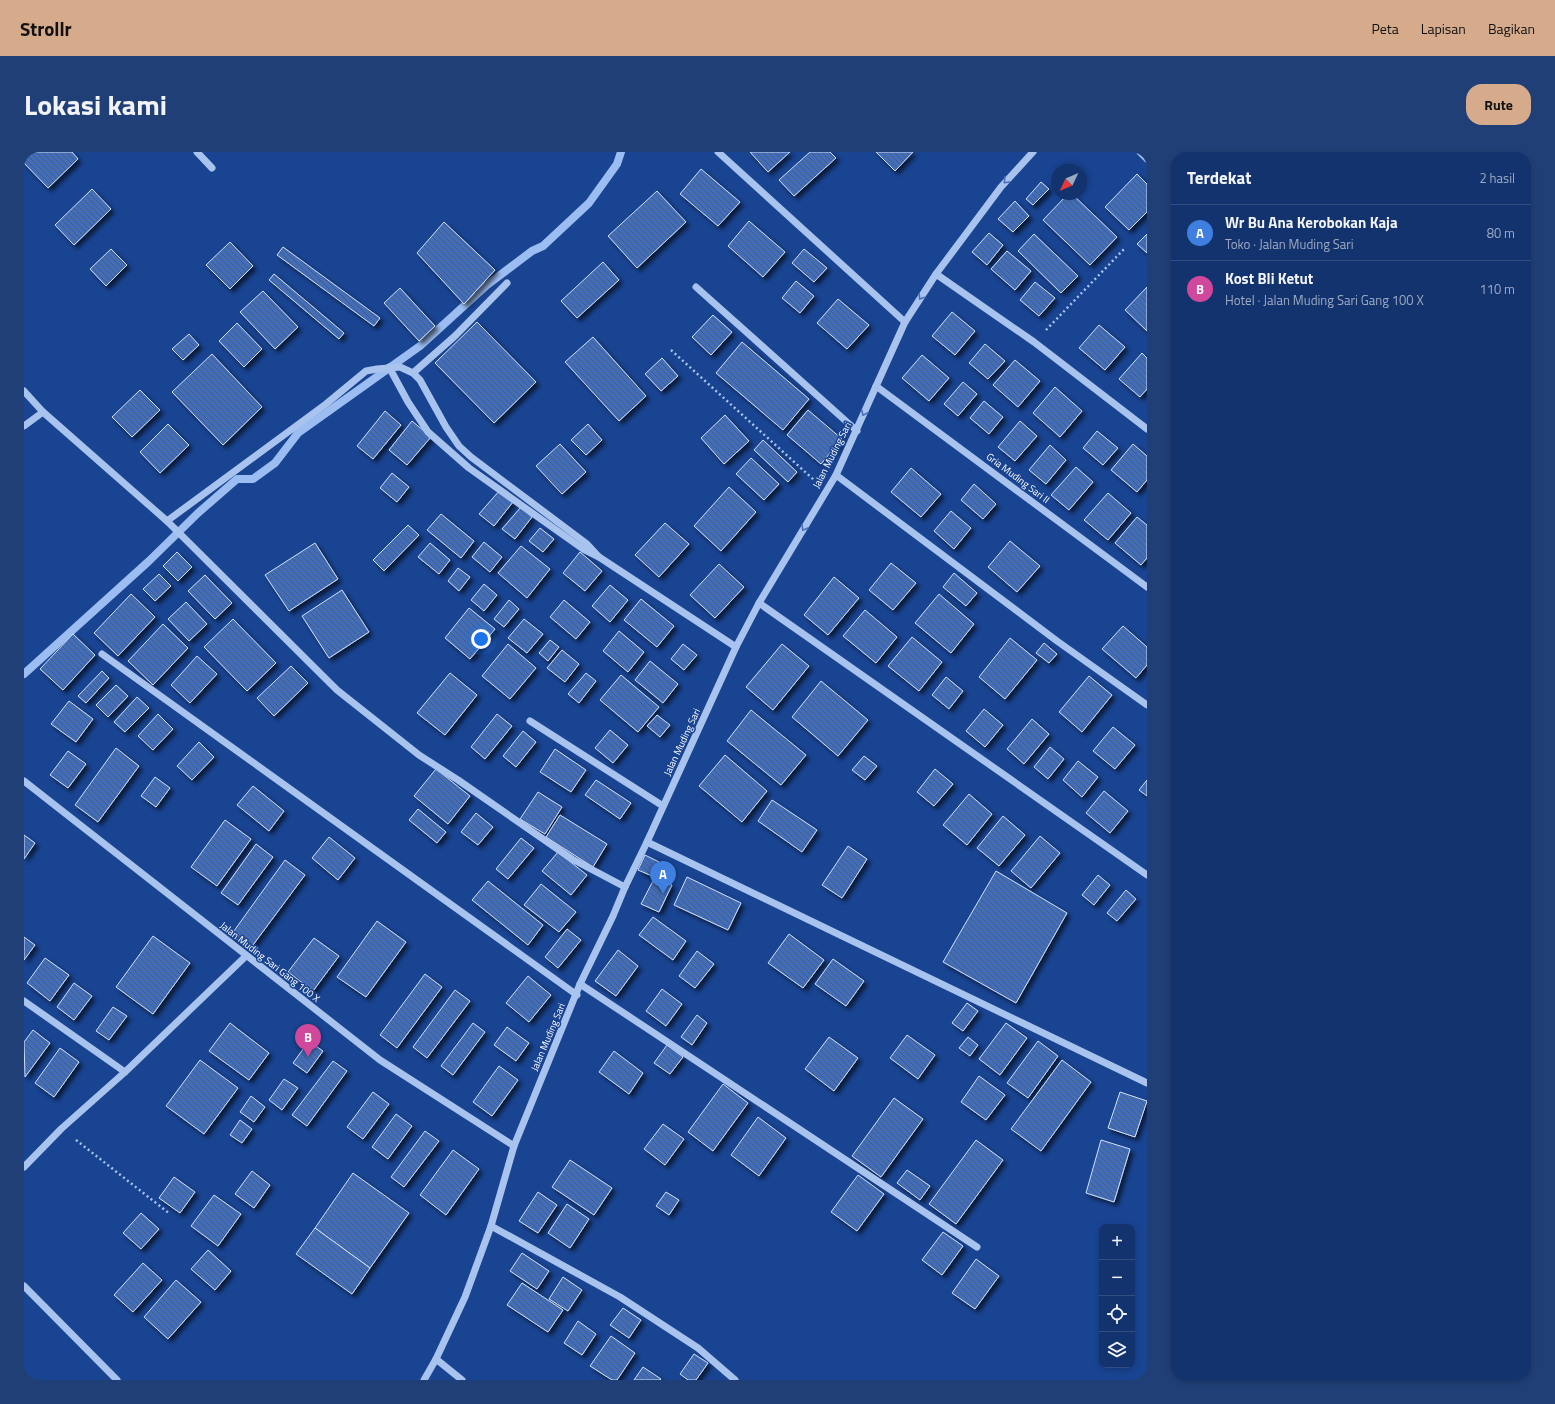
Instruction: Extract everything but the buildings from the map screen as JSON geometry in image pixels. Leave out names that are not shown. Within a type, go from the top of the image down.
[{"type":"street","points":[[197,152],[212,168]]},
{"type":"street","points":[[718,152],[905,322]]},
{"type":"street","name":"Jalan Muding Sari","points":[[424,1380],[436,1359],[465,1297],[491,1226],[514,1146],[559,1035],[577,995],[580,984],[613,916],[736,647],[759,603],[836,475],[905,322],[936,274],[1001,187],[1033,152]]},
{"type":"street","points":[[1140,152],[1147,159]]},
{"type":"street","points":[[936,274],[1034,342],[1147,429]]},
{"type":"street","points":[[413,373],[455,336],[507,283]]},
{"type":"street","points":[[696,287],[857,430]]},
{"type":"street","points":[[389,367],[408,402],[428,432],[469,468],[583,549],[599,557],[736,647]]},
{"type":"street","points":[[167,521],[326,404],[366,371],[389,367],[400,367],[413,373],[420,380],[446,427],[471,457],[587,544],[599,557]]},
{"type":"street","name":"Gria Muding Sari II","points":[[876,386],[1147,587]]},
{"type":"street","points":[[24,391],[43,412],[167,521],[337,690],[419,755],[458,780],[572,859],[625,887]]},
{"type":"street","points":[[24,426],[43,412]]},
{"type":"street","points":[[836,475],[962,568],[1057,641],[1147,705]]},
{"type":"street","points":[[759,603],[1147,875]]},
{"type":"street","points":[[102,654],[577,995]]},
{"type":"street","points":[[530,721],[663,806]]},
{"type":"street","name":"Jalan Muding Sari Gang 100 X","points":[[24,781],[380,1060],[514,1146]]},
{"type":"street","points":[[647,842],[1147,1083]]},
{"type":"street","points":[[24,1167],[61,1129],[125,1072],[246,956]]},
{"type":"street","points":[[580,984],[977,1247]]},
{"type":"street","points":[[24,1002],[125,1072]]},
{"type":"street","points":[[491,1226],[620,1297],[698,1348],[735,1380]]},
{"type":"street","points":[[24,1286],[117,1380]]},
{"type":"street","points":[[436,1359],[462,1380]]},
{"type":"path","points":[[1034,342],[1125,248]]},
{"type":"path","points":[[671,350],[826,491]]},
{"type":"path","points":[[61,1129],[170,1214]]},
{"type":"waterway","points":[[24,674],[149,561],[198,513],[237,479],[253,479],[275,463],[298,433],[420,346],[487,285],[532,251],[543,246],[589,203],[617,164],[621,152]]},
{"type":"place","name":"Wr Bu Ana Kerobokan Kaja","points":[[663,894]]},
{"type":"place","name":"Kost Bli Ketut","points":[[308,1057]]}]
